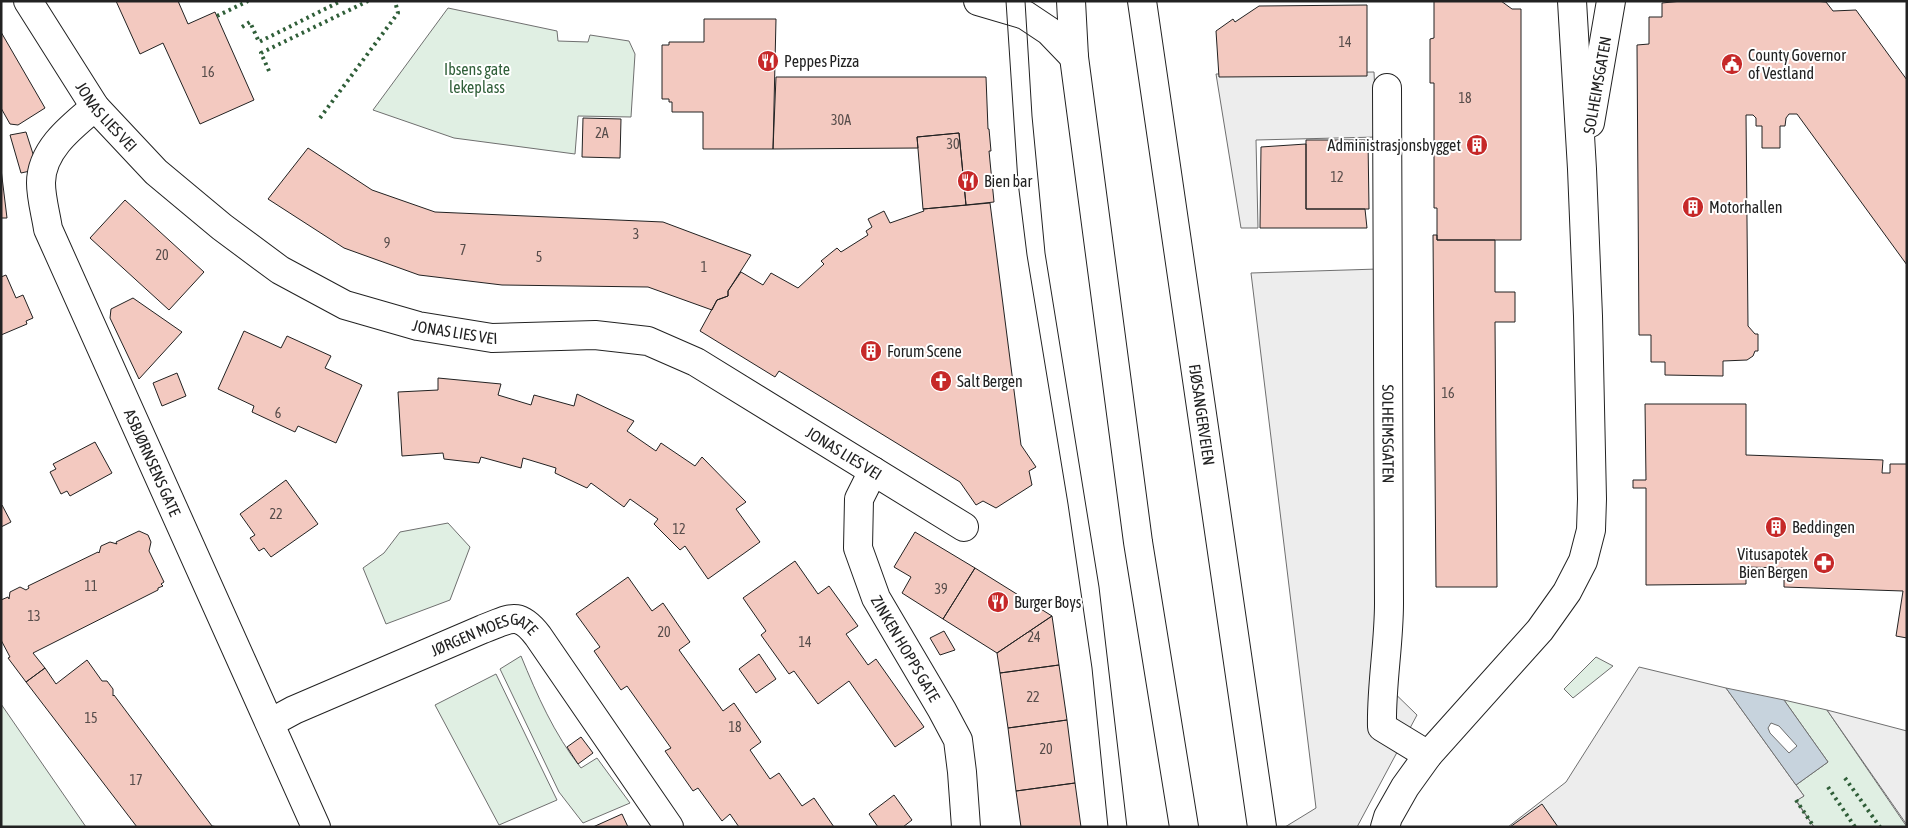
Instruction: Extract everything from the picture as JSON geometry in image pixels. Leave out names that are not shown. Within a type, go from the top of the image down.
[{"type":"main road","name":"JONAS LIES VEI","points":[[28,1],[95,107],[156,172],[222,227],[280,270],[345,305],[418,326],[492,338],[595,335],[648,341],[696,362],[964,527]]},
{"type":"main road","points":[[978,1],[1025,15],[1048,31],[1074,57]]},
{"type":"main road","points":[[1071,1],[1074,57],[1138,542],[1183,825]]},
{"type":"main road","name":"SOLHEIMSGATEN","points":[[1385,827],[1388,817],[1405,787],[1428,755],[1540,630],[1567,592],[1583,561],[1591,530],[1592,499],[1582,168],[1572,1]]},
{"type":"main road","name":"SOLHEIMSGATEN","points":[[1582,168],[1611,1]]},
{"type":"main road","name":"FJØSANGERVEIEN","points":[[1143,2],[1262,827]]},
{"type":"main road","name":"SOLHEIMSGATEN","points":[[1387,88],[1389,622],[1381,696],[1382,727],[1428,755]]},
{"type":"main road","name":"ASBJØRNSENS GATE","points":[[95,107],[64,133],[46,160],[41,183],[48,229],[316,827]]},
{"type":"main road","name":"ZINKEN HOPPS GATE","points":[[873,471],[859,499],[858,548],[876,598],[958,740],[966,827]]},
{"type":"main road","name":"JØRGEN MOES GATE","points":[[270,723],[294,710],[483,629],[509,620],[519,619],[528,624],[538,636],[669,827]]},
{"type":"green space","name":"Ibsens gate lekeplass","points":[[448,8],[557,31],[558,41],[588,42],[590,35],[629,41],[635,54],[631,117],[578,116],[575,154],[454,138],[373,110]]},
{"type":"green space","points":[[448,523],[470,547],[450,600],[386,624],[363,568],[384,553],[400,532]]},
{"type":"green space","points":[[521,656],[547,714],[571,755],[581,768],[597,758],[630,803],[583,823],[559,792],[500,669]]},
{"type":"green space","points":[[1596,657],[1613,666],[1573,698],[1564,689]]},
{"type":"green space","points":[[496,674],[557,800],[499,825],[435,705]]},
{"type":"green space","points":[[1784,700],[1827,710],[1907,827],[1814,827],[1796,800],[1804,796],[1796,785],[1828,762]]},
{"type":"green space","points":[[1,704],[86,827],[1,827]]},
{"type":"shaded area","points":[[1374,72],[1377,137],[1256,140],[1258,228],[1241,228],[1216,74]]},
{"type":"shaded area","points":[[1378,269],[1380,679],[1417,715],[1357,827],[1285,827],[1316,808],[1251,273]]},
{"type":"shaded area","points":[[1639,667],[1726,688],[1804,796],[1796,801],[1814,827],[1508,827],[1566,782]]},
{"type":"shaded area","points":[[1726,688],[1784,700],[1828,762],[1796,785]],"holes":[[[1771,723],[1779,726],[1797,746],[1789,753],[1770,733],[1768,728]]]},
{"type":"shaded area","points":[[1827,710],[1907,731],[1907,825]]},
{"type":"building","points":[[116,1],[178,1],[188,24],[215,12],[254,100],[200,124],[163,43],[140,54]]},
{"type":"building","name":"Administrasjonsbygget","points":[[1434,1],[1501,1],[1512,9],[1521,9],[1521,240],[1437,240],[1437,208],[1434,208],[1434,83],[1430,83],[1430,39],[1434,38]]},
{"type":"building","name":"Motorhallen","points":[[1682,1],[1814,1],[1826,2],[1833,11],[1856,10],[1907,80],[1907,265],[1797,114],[1789,114],[1786,118],[1785,126],[1780,126],[1780,148],[1762,148],[1762,126],[1756,126],[1756,118],[1753,115],[1746,115],[1748,326],[1755,334],[1758,334],[1758,351],[1755,351],[1753,356],[1747,360],[1723,361],[1723,376],[1665,375],[1665,362],[1651,362],[1651,335],[1639,335],[1637,45],[1649,44],[1649,17],[1662,17],[1662,3]]},
{"type":"building","points":[[1367,5],[1367,76],[1219,77],[1216,31],[1233,19],[1235,22],[1259,6]]},
{"type":"building","points":[[704,19],[776,19],[773,149],[703,149],[703,112],[672,112],[672,102],[669,102],[669,99],[662,99],[662,45],[669,45],[669,42],[704,42]]},
{"type":"building","points":[[1,32],[45,108],[18,125],[10,124],[1,108]]},
{"type":"building","points":[[776,77],[986,77],[988,129],[991,151],[989,151],[994,202],[966,205],[959,133],[917,137],[918,148],[773,149]]},
{"type":"building","points":[[583,118],[621,119],[620,158],[582,157]]},
{"type":"building","points":[[26,132],[34,157],[30,171],[21,173],[10,135]]},
{"type":"building","points":[[959,133],[966,205],[923,209],[917,137]]},
{"type":"building","points":[[1306,140],[1368,140],[1369,209],[1306,209]]},
{"type":"building","points":[[1306,144],[1306,209],[1365,209],[1367,228],[1260,228],[1261,147]]},
{"type":"building","points":[[308,148],[372,190],[435,212],[663,222],[751,255],[728,291],[728,296],[717,300],[712,310],[648,287],[502,285],[419,275],[344,248],[268,199]]},
{"type":"building","points":[[1,169],[7,218],[1,218]]},
{"type":"building","points":[[125,200],[204,272],[169,310],[90,238]]},
{"type":"building","name":"Forum Scene","points":[[990,203],[1021,445],[1036,467],[1029,471],[1032,485],[996,508],[983,501],[976,505],[960,482],[779,371],[775,377],[700,331],[717,300],[728,296],[728,291],[741,272],[763,285],[771,273],[798,288],[824,264],[821,261],[837,248],[841,252],[868,235],[866,231],[872,227],[868,219],[884,211],[890,223],[924,211],[923,209]]},
{"type":"building","points":[[1433,235],[1437,235],[1437,240],[1495,240],[1495,292],[1515,292],[1515,322],[1495,322],[1497,587],[1436,587]]},
{"type":"building","points":[[6,275],[16,298],[23,295],[33,318],[26,321],[27,324],[1,335],[1,277]]},
{"type":"building","points":[[133,298],[182,332],[139,379],[110,318],[111,309]]},
{"type":"building","points":[[244,331],[281,348],[287,336],[331,356],[325,368],[362,385],[336,443],[298,426],[295,432],[252,412],[254,406],[218,389]]},
{"type":"building","points":[[177,373],[186,396],[162,406],[153,383]]},
{"type":"building","points":[[438,378],[501,384],[498,395],[531,405],[534,395],[574,406],[577,394],[634,421],[627,431],[656,451],[661,443],[695,466],[702,457],[746,502],[736,509],[760,542],[708,579],[685,546],[680,550],[654,524],[658,519],[630,499],[624,507],[591,483],[587,488],[555,473],[556,468],[523,458],[521,468],[481,457],[479,463],[444,459],[443,453],[402,456],[398,392],[438,390]]},
{"type":"building","name":"Beddingen","points":[[1645,404],[1746,404],[1746,455],[1883,460],[1882,473],[1890,473],[1890,464],[1907,464],[1907,638],[1896,636],[1903,591],[1784,587],[1784,568],[1746,567],[1746,584],[1646,585],[1646,488],[1633,488],[1633,480],[1646,480]]},
{"type":"building","points":[[95,442],[112,473],[70,496],[67,491],[61,494],[50,472],[56,469],[53,464]]},
{"type":"building","points":[[286,480],[318,524],[271,557],[264,548],[259,551],[250,538],[255,535],[240,514]]},
{"type":"building","points":[[1,506],[11,522],[1,527]]},
{"type":"building","points":[[139,531],[148,535],[151,542],[149,551],[164,582],[161,584],[163,586],[33,653],[45,668],[26,682],[8,658],[10,657],[1,640],[1,600],[8,597],[9,599],[10,592],[20,587],[26,590],[29,588],[28,586],[99,553],[101,546],[110,542],[117,544],[116,542]]},
{"type":"building","points":[[915,532],[975,568],[943,619],[902,593],[911,577],[894,567]]},
{"type":"building","points":[[795,561],[818,594],[829,586],[858,626],[846,634],[868,665],[876,659],[924,727],[895,747],[849,681],[818,704],[794,671],[789,674],[761,635],[766,631],[743,598]]},
{"type":"building","points":[[975,568],[1052,616],[997,653],[943,619]]},
{"type":"building","points":[[628,577],[652,611],[663,603],[690,642],[679,650],[723,711],[734,703],[761,742],[750,750],[770,779],[779,773],[802,806],[814,798],[834,827],[739,827],[730,814],[722,821],[698,788],[693,791],[665,751],[671,748],[627,686],[621,690],[594,651],[600,647],[576,614]]},
{"type":"building","points":[[1052,616],[1059,665],[1000,673],[997,653]]},
{"type":"building","points":[[944,631],[955,650],[940,655],[930,638]]},
{"type":"building","points":[[759,654],[776,679],[756,693],[739,669]]},
{"type":"building","points":[[87,660],[102,681],[107,681],[113,689],[113,696],[212,826],[218,827],[137,827],[26,682],[45,668],[56,684]]},
{"type":"building","points":[[1059,665],[1067,720],[1008,728],[1000,673]]},
{"type":"building","points":[[1067,720],[1075,783],[1016,791],[1008,728]]},
{"type":"building","points":[[581,737],[593,753],[578,764],[567,747]]},
{"type":"building","points":[[1075,783],[1081,827],[1021,827],[1016,791]]},
{"type":"building","points":[[894,795],[912,820],[903,827],[878,827],[869,814]]},
{"type":"building","points":[[1542,804],[1558,827],[1510,827]]},
{"type":"building","points":[[622,814],[628,827],[593,827]]},
{"type":"tram line","points":[[1006,1],[1018,182],[1027,255],[1068,504],[1092,668],[1108,827]]},
{"type":"tram line","points":[[1025,1],[1032,116],[1045,253],[1099,587],[1127,827]]},
{"type":"hedge","points":[[217,16],[248,1]]},
{"type":"hedge","points":[[242,27],[250,22],[259,42],[341,1]]},
{"type":"hedge","points":[[269,71],[261,53],[368,1]]},
{"type":"hedge","points":[[320,118],[398,13],[395,1]]},
{"type":"hedge","points":[[1845,778],[1880,827]]},
{"type":"hedge","points":[[1828,787],[1855,827]]},
{"type":"hedge","points":[[1796,800],[1814,827]]},
{"type":"place","name":"Peppes Pizza","points":[[768,61]]},
{"type":"place","name":"County Governor of Vestland","points":[[1732,64]]},
{"type":"place","name":"Administrasjonsbygget","points":[[1477,145]]},
{"type":"place","name":"Bien bar","points":[[968,181]]},
{"type":"place","name":"Motorhallen","points":[[1693,207]]},
{"type":"place","name":"Forum Scene","points":[[871,351]]},
{"type":"place","name":"Salt Bergen","points":[[941,381]]},
{"type":"place","name":"Beddingen","points":[[1776,527]]},
{"type":"place","name":"Vitusapotek Bien Bergen","points":[[1824,563]]},
{"type":"place","name":"Burger Boys","points":[[998,602]]}]
